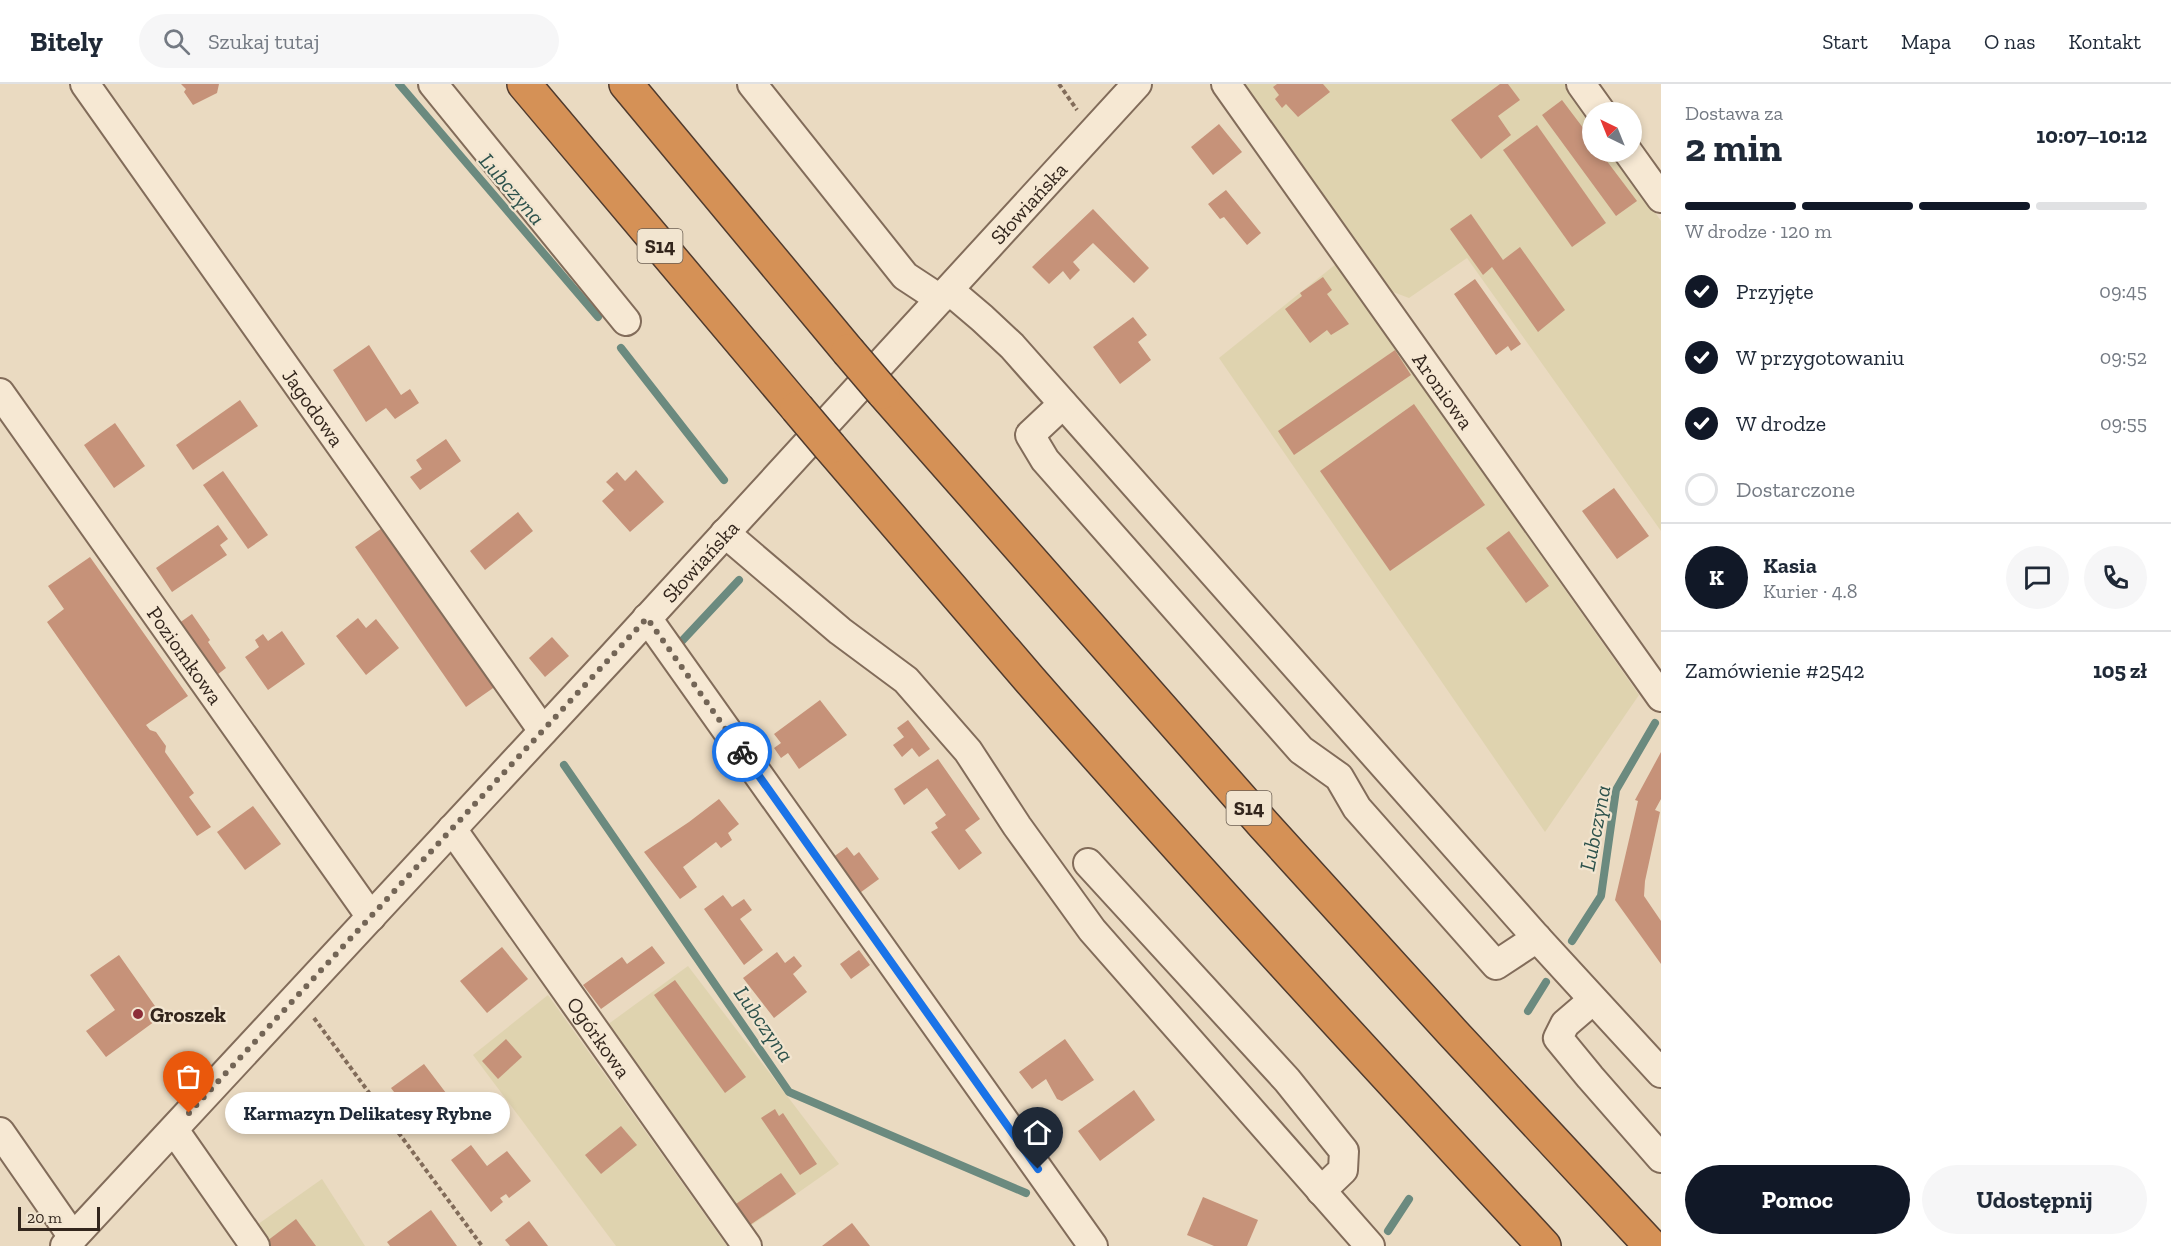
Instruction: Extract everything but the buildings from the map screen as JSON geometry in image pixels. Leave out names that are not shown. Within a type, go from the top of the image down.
[{"type":"highway","name":"S14","points":[[524,84],[1030,680],[1355,1042],[1544,1246]]},
{"type":"highway","name":"S14","points":[[626,84],[883,392],[1264,825],[1651,1246]]},
{"type":"street","name":"Jagodowa","points":[[85,84],[543,731]]},
{"type":"street","points":[[433,84],[626,321]]},
{"type":"street","points":[[752,84],[905,276],[945,295],[982,318],[1012,346],[1537,938],[1661,1073]]},
{"type":"street","name":"Słowiańska","points":[[69,1241],[543,731],[1137,84]]},
{"type":"street","name":"Aroniowa","points":[[1226,84],[1661,697]]},
{"type":"street","points":[[1581,84],[1594,102]]},
{"type":"street","points":[[1635,162],[1661,198]]},
{"type":"street","name":"Poziomkowa","points":[[0,393],[371,917]]},
{"type":"street","points":[[1063,404],[1030,435],[1045,460],[1300,750],[1339,777],[1357,808],[1496,965],[1537,938]]},
{"type":"street","points":[[725,533],[840,631],[906,680],[968,751],[1017,826],[1100,939],[1370,1246]]},
{"type":"street","points":[[647,618],[1093,1246]]},
{"type":"street","name":"Ogórkowa","points":[[452,829],[747,1246]]},
{"type":"street","points":[[1088,863],[1287,1080],[1344,1151],[1343,1170],[1321,1191]]},
{"type":"street","points":[[1078,912],[1108,886]]},
{"type":"street","points":[[1593,1000],[1565,1024],[1558,1038],[1661,1158]]},
{"type":"street","points":[[174,1130],[255,1246]]},
{"type":"street","points":[[0,1132],[69,1241]]},
{"type":"path","points":[[298,995],[482,1246]]},
{"type":"shaded area","points":[[1239,84],[1566,84],[1582,107],[1582,162],[1620,162],[1661,221],[1661,531],[1467,258],[1409,298],[1385,289]]},
{"type":"shaded area","points":[[1336,264],[1639,695],[1545,832],[1219,358]]},
{"type":"shaded area","points":[[688,966],[839,1164],[749,1227],[607,1025]]},
{"type":"shaded area","points":[[548,995],[727,1246],[616,1246],[473,1055]]},
{"type":"shaded area","points":[[322,1179],[365,1246],[268,1246],[254,1227]]},
{"type":"waterway","name":"Lubczyna","points":[[399,84],[598,317]]},
{"type":"waterway","name":"Lubczyna","points":[[621,348],[724,480]]},
{"type":"waterway","name":"Lubczyna","points":[[681,642],[739,580]]},
{"type":"waterway","name":"Lubczyna","points":[[1572,941],[1601,896],[1616,790],[1655,723]]},
{"type":"waterway","name":"Lubczyna","points":[[564,765],[789,1092],[1026,1193]]},
{"type":"waterway","name":"Lubczyna","points":[[1528,1011],[1546,982]]},
{"type":"waterway","name":"Lubczyna","points":[[1388,1231],[1409,1199]]},
{"type":"way so far","points":[[189,1113],[647,618],[742,752]]},
{"type":"place","name":"Groszek","points":[[138,1014]]},
{"type":"place","name":"Karmazyn Delikatesy Rybne","points":[[189,1113]]},
{"type":"route","points":[[742,752],[1038,1169]]}]
